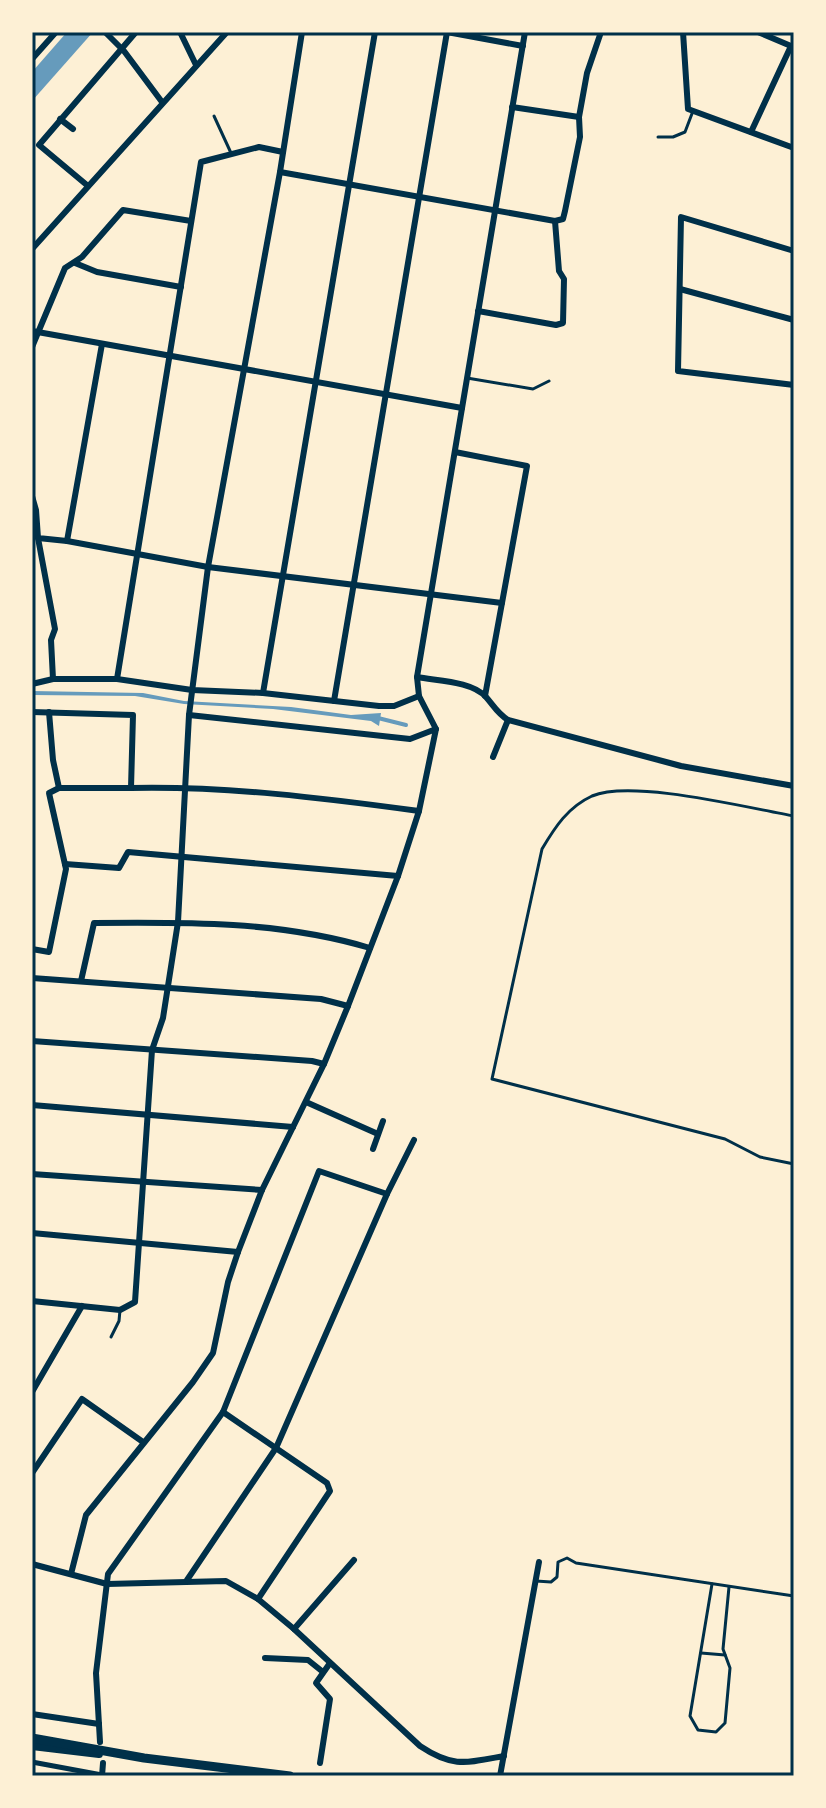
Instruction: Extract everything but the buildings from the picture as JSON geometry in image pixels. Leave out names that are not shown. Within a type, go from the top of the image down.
[{"type":"main road","points":[[32,1738],[144,1758],[290,1776]]},
{"type":"street","points":[[32,59],[56,32]]},
{"type":"street","points":[[105,32],[162,102]]},
{"type":"street","points":[[88,186],[39,145],[136,32]]},
{"type":"street","points":[[180,32],[196,65]]},
{"type":"street","points":[[32,249],[227,32]]},
{"type":"street","points":[[32,1301],[120,1310],[135,1302],[152,1050],[163,1018],[178,922],[189,715],[208,567],[280,172],[302,32]]},
{"type":"street","points":[[263,693],[375,32]]},
{"type":"street","points":[[334,701],[447,32],[523,46]]},
{"type":"street","points":[[71,1574],[86,1515],[213,1353],[228,1282],[238,1252],[262,1190],[324,1064],[348,1006],[398,876],[419,811],[436,729],[419,696],[417,677],[525,32]]},
{"type":"street","points":[[280,172],[494,211],[555,221],[563,219],[580,137],[579,117],[587,73],[601,32]]},
{"type":"street","points":[[683,32],[688,109],[794,148]]},
{"type":"street","points":[[751,132],[792,46],[758,32]]},
{"type":"street","points":[[512,107],[579,117]]},
{"type":"street","points":[[60,119],[73,129]]},
{"type":"street","points":[[117,679],[201,162],[259,147],[283,152]]},
{"type":"street","points":[[32,347],[35,331],[65,268],[75,263],[123,210],[191,221]]},
{"type":"street","points":[[794,251],[681,217],[678,371],[794,385]]},
{"type":"street","points":[[478,311],[556,325],[563,323],[564,279],[559,271],[555,221]]},
{"type":"street","points":[[75,263],[97,272],[181,287]]},
{"type":"street","points":[[680,289],[794,320]]},
{"type":"street","points":[[35,331],[462,408]]},
{"type":"street","points":[[67,541],[102,344]]},
{"type":"street","points":[[455,452],[527,466],[485,696]]},
{"type":"street","points":[[32,496],[55,629],[51,640],[53,679]]},
{"type":"street","points":[[38,538],[208,567],[502,603]]},
{"type":"street","points":[[417,677],[472,687],[508,720],[681,766],[794,786]]},
{"type":"street","points":[[32,684],[53,679],[117,679],[192,690],[263,693],[394,706],[419,696]]},
{"type":"street","points":[[32,712],[133,715],[131,788]]},
{"type":"street","points":[[49,712],[59,788]]},
{"type":"street","points":[[189,715],[410,739],[436,729]]},
{"type":"street","points":[[493,757],[508,720]]},
{"type":"street","points":[[32,949],[49,952],[65,864],[49,793],[59,788],[186,787],[317,797],[419,811]]},
{"type":"street","points":[[65,864],[119,868],[128,852],[398,876]]},
{"type":"street","points":[[81,981],[94,923],[217,922],[327,935],[370,948]]},
{"type":"street","points":[[32,978],[321,999],[348,1006]]},
{"type":"street","points":[[32,1041],[324,1064]]},
{"type":"street","points":[[306,1102],[378,1134]]},
{"type":"street","points":[[32,1105],[293,1127]]},
{"type":"street","points":[[373,1149],[383,1121]]},
{"type":"street","points":[[187,1580],[276,1448],[387,1194],[414,1140]]},
{"type":"street","points":[[100,1742],[96,1673],[108,1574],[223,1412],[319,1171],[387,1194]]},
{"type":"street","points":[[32,1174],[262,1190]]},
{"type":"street","points":[[32,1233],[238,1252]]},
{"type":"street","points":[[32,1392],[35,1382],[82,1306]]},
{"type":"street","points":[[32,1473],[82,1399],[143,1442]]},
{"type":"street","points":[[223,1412],[327,1483],[330,1491],[258,1599]]},
{"type":"street","points":[[294,1629],[354,1560]]},
{"type":"street","points":[[500,1776],[539,1562]]},
{"type":"street","points":[[32,1564],[107,1584],[226,1581],[258,1599],[294,1629],[420,1746],[439,1759],[460,1765],[504,1756]]},
{"type":"street","points":[[265,1658],[308,1660],[323,1672]]},
{"type":"street","points":[[320,1763],[330,1699],[316,1683],[330,1663]]},
{"type":"street","points":[[32,1714],[99,1724]]},
{"type":"street","points":[[32,1746],[144,1758]]},
{"type":"street","points":[[32,1762],[102,1775],[103,1763]]},
{"type":"street","points":[[725,1776],[732,1776]]},
{"type":"lane","points":[[658,137],[673,137],[685,132],[693,111]]},
{"type":"lane","points":[[214,116],[232,154]]},
{"type":"lane","points":[[467,378],[533,389],[549,381]]},
{"type":"lane","points":[[794,816],[643,790],[617,790],[594,795],[575,806],[558,822],[542,849],[492,1079],[725,1139],[760,1157],[794,1164]]},
{"type":"lane","points":[[111,1337],[119,1321],[120,1310]]},
{"type":"lane","points":[[536,1581],[551,1582],[557,1577],[558,1562],[567,1558],[576,1563],[794,1596]]},
{"type":"lane","points":[[712,1584],[690,1716],[698,1730],[716,1732],[725,1723],[730,1668],[723,1649],[729,1587]]},
{"type":"lane","points":[[701,1653],[725,1655]]},
{"type":"water","points":[[67,32],[93,32],[32,101],[32,72]]},
{"type":"water","points":[[32,691],[143,693],[184,701],[291,707],[351,715],[381,713],[379,726],[371,721],[273,709],[184,704],[135,696],[32,695]]},
{"type":"waterway","points":[[378,718],[406,725]]}]
